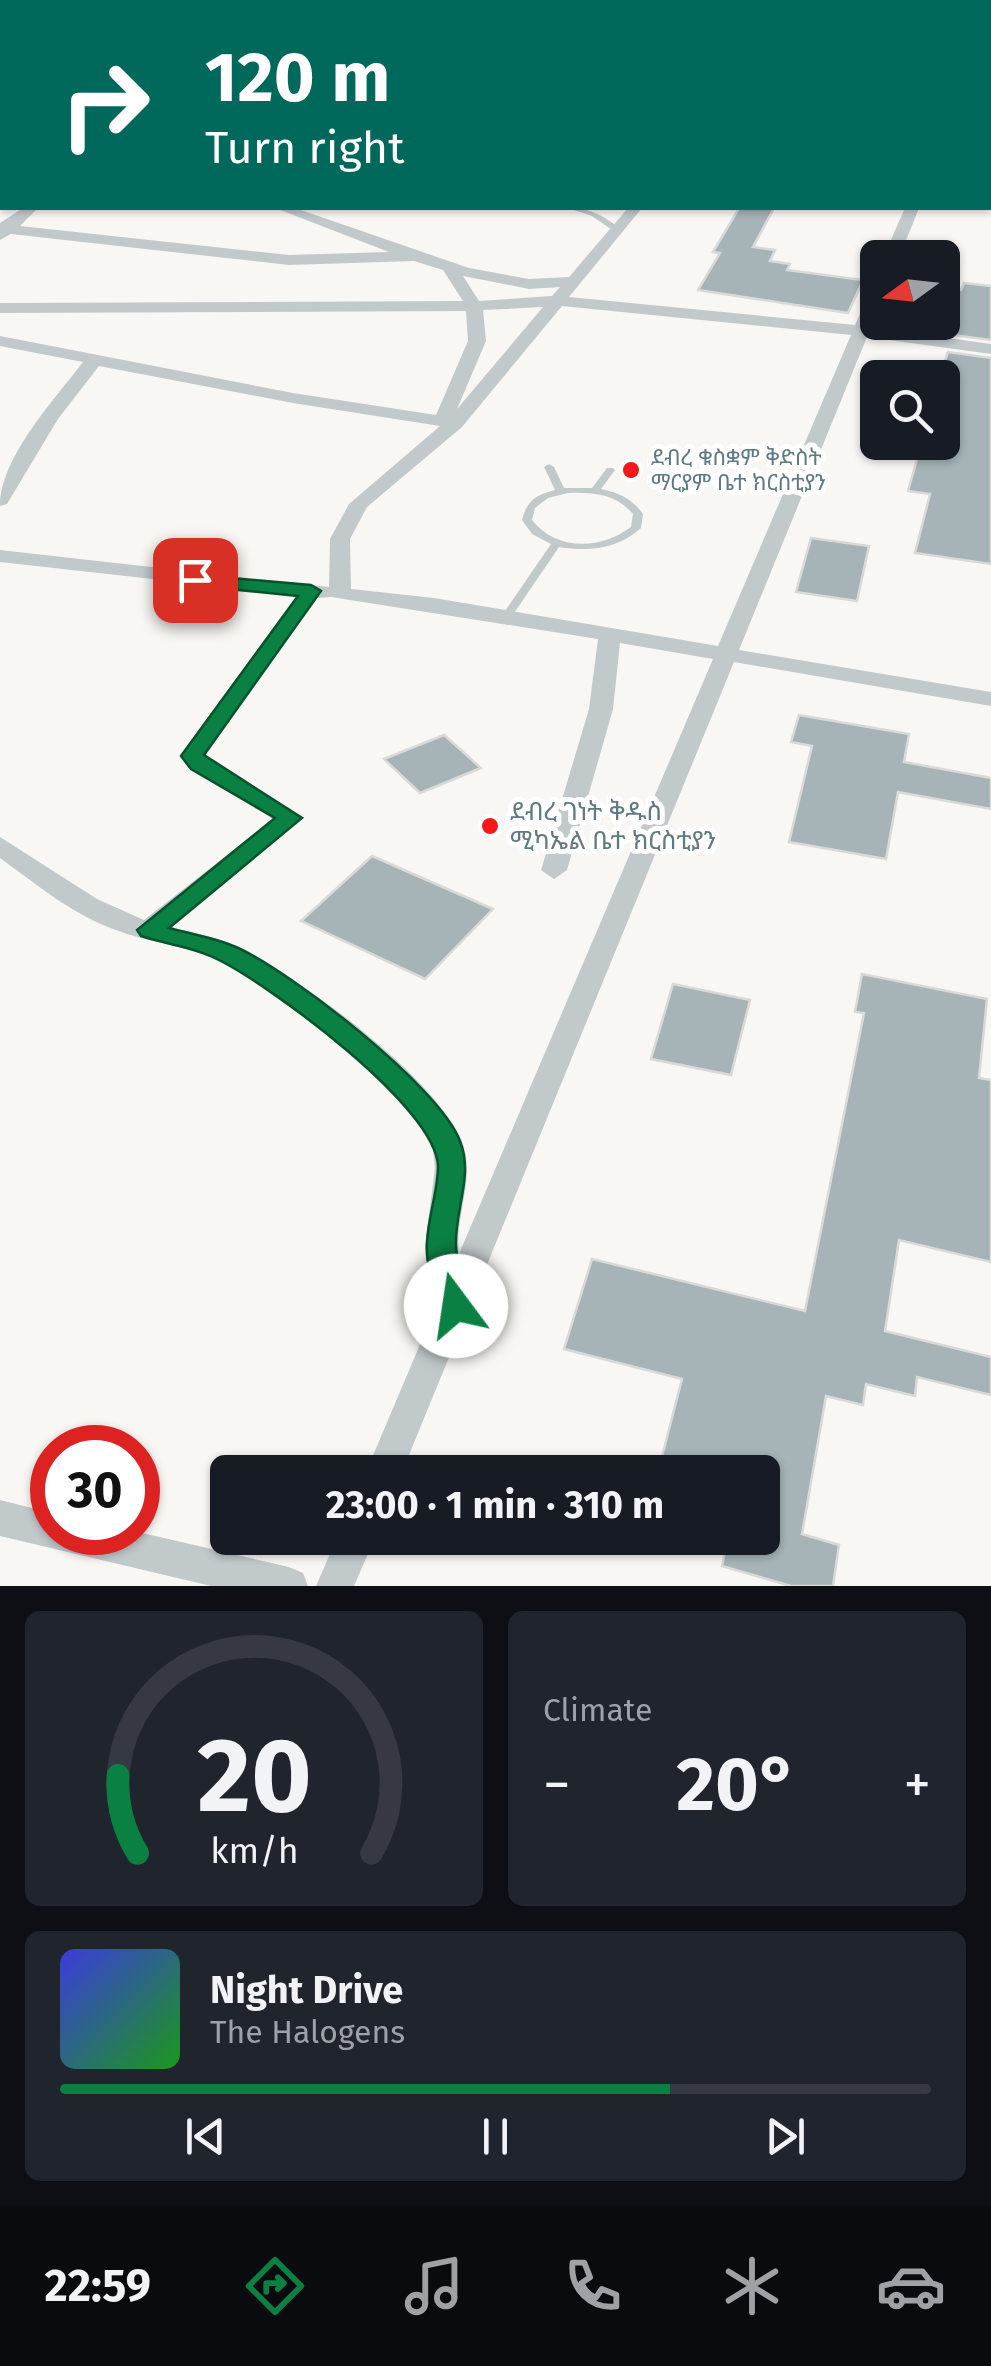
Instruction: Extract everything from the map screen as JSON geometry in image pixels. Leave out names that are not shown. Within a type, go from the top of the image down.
[{"type":"street","points":[[2,231],[28,210]]},
{"type":"street","points":[[288,210],[448,265],[521,284],[577,281]]},
{"type":"street","points":[[340,594],[340,540],[359,504],[449,421],[577,281],[633,210]]},
{"type":"street","points":[[899,240],[911,210]]},
{"type":"street","points":[[2,231],[140,240],[289,260],[422,256]]},
{"type":"street","points":[[448,265],[474,306],[478,341],[449,421]]},
{"type":"street","points":[[0,308],[474,306],[559,301],[860,331]]},
{"type":"street","points":[[391,1455],[860,333]]},
{"type":"street","points":[[0,340],[293,398],[449,421]]},
{"type":"street","points":[[923,340],[991,350]]},
{"type":"street","points":[[0,500],[50,417],[96,358]]},
{"type":"street","points":[[0,556],[506,617],[991,699]]},
{"type":"street","points":[[150,930],[290,818],[199,764],[192,756],[311,591]]},
{"type":"street","points":[[554,870],[601,709],[610,635]]},
{"type":"street","points":[[0,845],[100,914],[226,952],[298,994],[348,1036],[431,1117],[446,1140],[452,1166],[441,1246],[456,1306]]},
{"type":"street","points":[[0,1518],[30,1526]]},
{"type":"street","points":[[158,1555],[290,1586]]},
{"type":"street","points":[[335,1586],[349,1555]]},
{"type":"lane","points":[[580,210],[595,214],[618,230]]},
{"type":"lane","points":[[548,467],[561,492]]},
{"type":"lane","points":[[595,491],[610,470]]},
{"type":"lane","points":[[595,491],[618,497],[634,508],[638,514],[636,528],[622,539],[597,546],[556,542],[536,533],[526,513],[536,501],[561,492],[595,491]]},
{"type":"lane","points":[[506,617],[556,542]]},
{"type":"building","points":[[738,210],[773,210],[753,247],[775,250],[770,261],[790,264],[787,270],[860,280],[860,287],[848,313],[698,290],[720,253],[713,252]]},
{"type":"building","points":[[964,283],[991,286],[991,340],[960,336]]},
{"type":"building","points":[[948,352],[991,358],[991,564],[915,553],[930,494],[908,491],[917,460],[960,460],[960,360],[945,360]]},
{"type":"building","points":[[811,538],[869,546],[857,601],[796,592]]},
{"type":"building","points":[[799,715],[909,734],[904,762],[991,778],[991,809],[898,792],[886,859],[789,842],[812,746],[791,742]]},
{"type":"building","points":[[444,735],[481,768],[420,793],[384,759]]},
{"type":"building","points":[[372,856],[493,909],[425,979],[301,921]]},
{"type":"building","points":[[862,974],[987,999],[979,1078],[991,1080],[991,1262],[899,1240],[885,1331],[991,1357],[991,1395],[917,1377],[915,1396],[866,1384],[863,1405],[826,1396],[802,1534],[839,1545],[833,1586],[791,1586],[722,1566],[724,1555],[780,1555],[780,1455],[662,1455],[682,1379],[564,1349],[592,1259],[805,1311],[864,1013],[855,1012]]},
{"type":"building","points":[[673,984],[750,1000],[731,1075],[651,1059]]},
{"type":"place","name":"ደብረ ቁስቋም ቅድስት ማርያም ቤተ ክርስቲያን","points":[[631,470]]},
{"type":"place","name":"ደብረ ገነት ቅዱስ ሚካኤል ቤተ ክርስቲያን","points":[[490,826]]},
{"type":"route","points":[[195,580],[311,591],[192,756],[199,764],[290,818],[150,930],[226,952],[298,994],[348,1036],[431,1117],[446,1140],[452,1166],[441,1246],[456,1306]]}]
